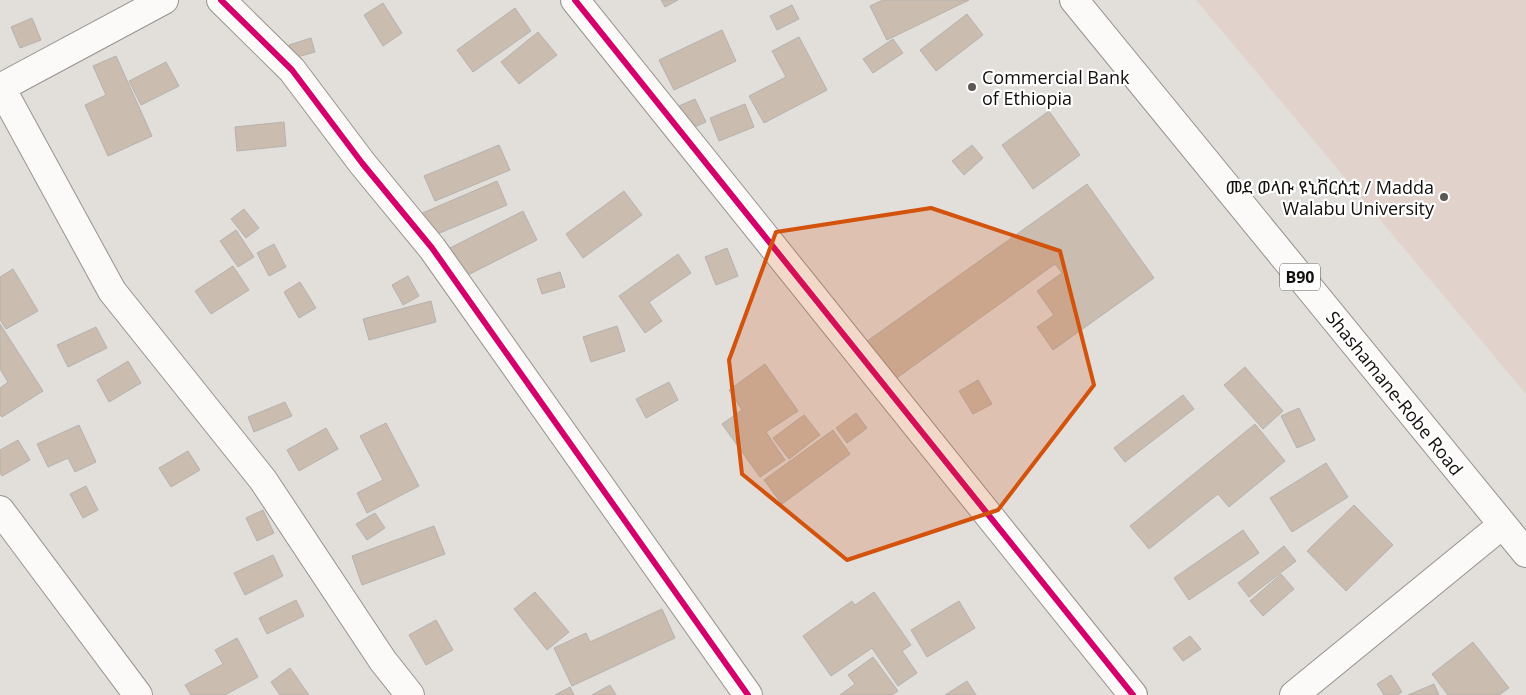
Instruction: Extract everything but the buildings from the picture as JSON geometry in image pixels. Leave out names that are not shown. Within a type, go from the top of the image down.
[{"type":"street","points":[[164,0],[0,87],[112,291],[263,480],[383,661],[410,695]]},
{"type":"street","points":[[221,0],[292,70],[362,163],[432,248],[748,695]]},
{"type":"street","points":[[575,0],[1133,695]]},
{"type":"street","name":"Shashamane-Robe Road","points":[[1074,0],[1526,554]]},
{"type":"street","points":[[0,510],[138,695]]},
{"type":"street","points":[[1294,695],[1502,525]]},
{"type":"highlighted area","points":[[931,208],[1060,251],[1094,385],[998,510],[847,560],[742,474],[729,360],[776,232]]},
{"type":"shaded area","name":"መደ ወላቡ ዩኒቨርሲቲ / Madda Walabu University","points":[[1196,0],[1526,0],[1526,394]]},
{"type":"cycle path","points":[[221,0],[292,70],[362,163],[432,248],[748,695]]},
{"type":"cycle path","points":[[575,0],[1133,695]]},
{"type":"place","name":"Commercial Bank of Ethiopia","points":[[972,87]]},
{"type":"place","name":"መደ ወላቡ ዩኒቨርሲቲ / Madda Walabu University","points":[[1444,197]]}]
